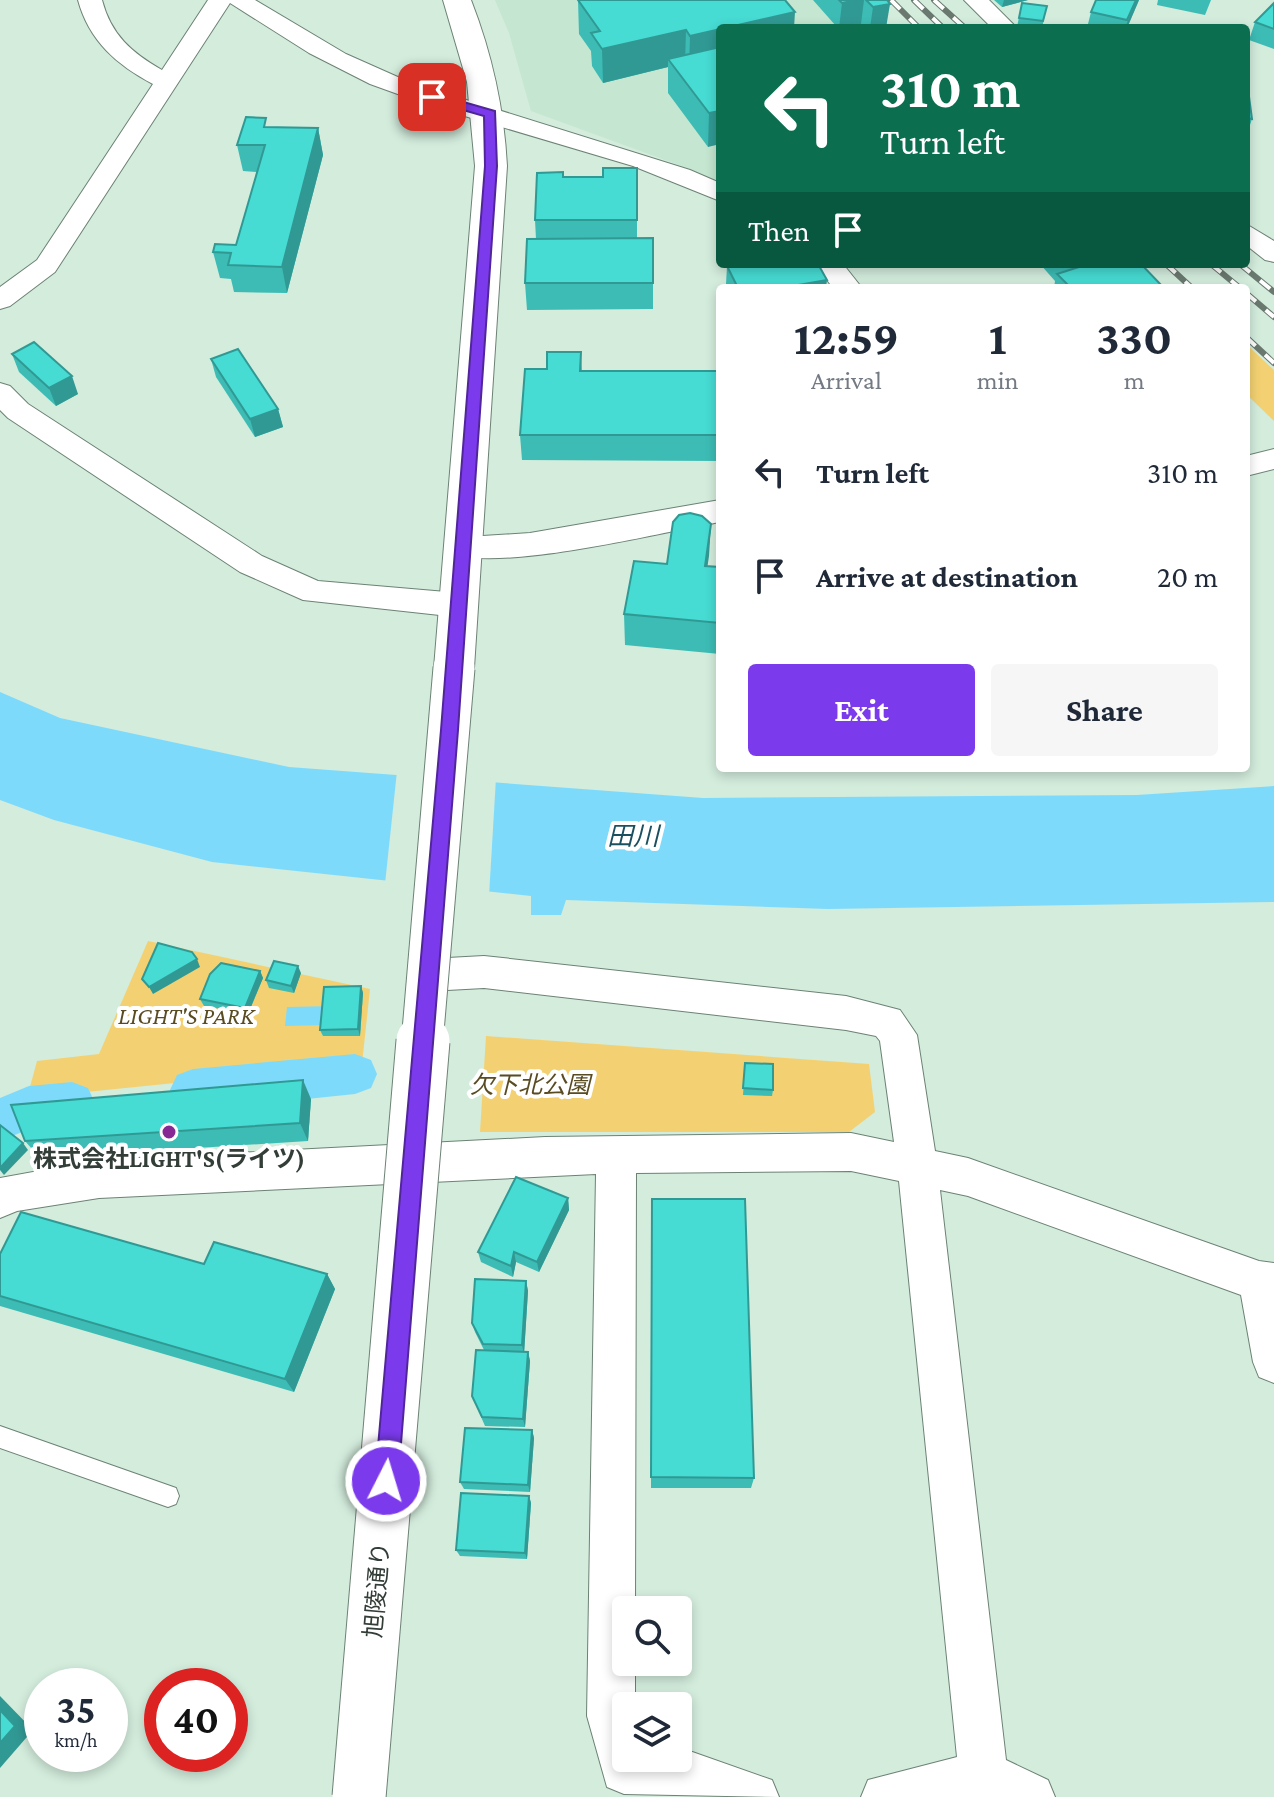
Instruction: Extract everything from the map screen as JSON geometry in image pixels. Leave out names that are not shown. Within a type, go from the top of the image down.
[{"type":"street","points":[[90,0],[93,19],[129,64],[166,81]]},
{"type":"street","points":[[0,300],[46,266],[220,0]]},
{"type":"street","points":[[239,0],[368,75],[596,144],[716,191]]},
{"type":"street","name":"旭陵通り","points":[[359,1797],[454,668],[491,166],[490,114],[469,30],[457,0]]},
{"type":"street","points":[[976,0],[1001,24]]},
{"type":"street","points":[[1250,233],[1274,220]]},
{"type":"street","points":[[1250,236],[1274,254]]},
{"type":"street","points":[[831,268],[845,284]]},
{"type":"street","points":[[0,393],[18,411],[251,564],[314,592],[458,605]]},
{"type":"street","points":[[1250,465],[1274,459]]},
{"type":"street","points":[[462,546],[530,544],[716,512]]},
{"type":"street","points":[[429,975],[484,972],[846,1013],[887,1022],[898,1035],[917,1166],[983,1775]]},
{"type":"street","points":[[0,1199],[10,1193],[99,1179],[545,1156],[851,1152],[968,1177],[1266,1282],[1274,1362]]},
{"type":"street","points":[[616,1156],[611,1716],[624,1770],[681,1772],[755,1797]]},
{"type":"street","points":[[885,1797],[983,1775],[1031,1797]]},
{"type":"lane","points":[[0,1437],[168,1496]]},
{"type":"shaded area","points":[[495,0],[865,0],[887,24],[716,24],[716,181],[531,111],[509,33]]},
{"type":"green space","points":[[1250,348],[1274,370],[1274,421],[1250,398]]},
{"type":"green space","name":"LIGHT'S PARK","points":[[148,941],[370,989],[362,1064],[27,1098],[37,1061],[99,1054]]},
{"type":"green space","name":"欠下北公園","points":[[486,1036],[869,1064],[875,1112],[849,1132],[480,1132]]},
{"type":"water","name":"田川","points":[[0,692],[60,718],[289,767],[703,798],[1137,795],[1274,786],[1274,902],[828,909],[566,900],[561,915],[531,915],[531,896],[212,862],[54,820],[0,800]]},
{"type":"water","points":[[333,1006],[331,1025],[285,1026],[287,1007]]},
{"type":"pier","points":[[397,771],[496,778],[489,896],[385,884]]},
{"type":"building","points":[[578,0],[785,0],[795,12],[742,24],[716,24],[716,30],[690,36],[686,30],[602,49],[591,33],[600,31]]},
{"type":"building","points":[[866,0],[887,0],[890,4],[873,7]]},
{"type":"building","points":[[1096,0],[1136,0],[1127,20],[1091,12]]},
{"type":"building","points":[[1022,3],[1047,6],[1043,21],[1019,18]]},
{"type":"building","points":[[1274,3],[1274,29],[1255,22]]},
{"type":"building","points":[[716,48],[716,112],[709,113],[668,59]]},
{"type":"building","points":[[246,117],[266,118],[264,127],[318,128],[282,267],[228,265],[231,253],[213,252],[215,244],[236,245],[265,145],[237,145]]},
{"type":"building","points":[[603,168],[637,168],[637,220],[535,220],[537,173],[563,172],[563,177],[603,177]]},
{"type":"building","points":[[653,238],[653,283],[525,283],[527,239]]},
{"type":"building","points":[[728,268],[820,268],[827,280],[804,284],[736,284]]},
{"type":"building","points":[[1076,268],[1145,268],[1160,284],[1067,284],[1057,274]]},
{"type":"building","points":[[34,342],[72,376],[49,388],[12,354]]},
{"type":"building","points":[[238,349],[278,409],[250,419],[211,359]]},
{"type":"building","points":[[547,352],[581,352],[580,371],[716,371],[716,435],[520,435],[525,369],[547,369]]},
{"type":"building","points":[[690,513],[702,516],[711,524],[705,566],[716,567],[716,623],[624,614],[634,561],[667,564],[673,522],[679,515]]},
{"type":"building","points":[[158,943],[192,952],[197,959],[149,987],[142,979]]},
{"type":"building","points":[[274,961],[298,966],[291,986],[266,980]]},
{"type":"building","points":[[221,963],[260,971],[245,1008],[200,999],[210,974]]},
{"type":"building","points":[[361,986],[358,1029],[320,1030],[324,987]]},
{"type":"building","points":[[745,1063],[773,1064],[773,1090],[743,1088]]},
{"type":"building","points":[[303,1080],[300,1123],[25,1141],[11,1105]]},
{"type":"building","points":[[0,1125],[23,1143],[0,1168]]},
{"type":"building","points":[[516,1177],[568,1198],[537,1262],[514,1252],[511,1266],[478,1252]]},
{"type":"building","points":[[652,1199],[745,1199],[754,1478],[651,1477]]},
{"type":"building","points":[[21,1212],[204,1264],[214,1242],[327,1274],[285,1379],[0,1296],[0,1254]]},
{"type":"building","points":[[475,1279],[526,1281],[522,1345],[483,1344],[472,1323]]},
{"type":"building","points":[[476,1350],[528,1352],[523,1419],[482,1417],[472,1396]]},
{"type":"building","points":[[465,1428],[532,1430],[528,1485],[460,1482]]},
{"type":"building","points":[[461,1493],[529,1496],[525,1553],[456,1550]]},
{"type":"building","points":[[0,1710],[15,1726],[0,1743]]},
{"type":"waterway","points":[[193,1090],[355,1074]]},
{"type":"waterway","points":[[0,1120],[29,1107],[72,1103]]},
{"type":"railway","points":[[891,0],[915,24]]},
{"type":"railway","points":[[914,0],[939,24]]},
{"type":"railway","points":[[934,0],[961,24]]},
{"type":"railway","points":[[1170,268],[1188,284]]},
{"type":"railway","points":[[1216,268],[1235,284]]},
{"type":"railway","points":[[1245,268],[1274,292]]},
{"type":"railway","points":[[1250,296],[1274,317]]},
{"type":"railway","points":[[1250,341],[1274,363]]},
{"type":"place","name":"株式会社LIGHT'S(ライツ)","points":[[169,1132]]},
{"type":"route","points":[[386,1481],[449,730],[491,166],[490,114],[432,97]]}]
